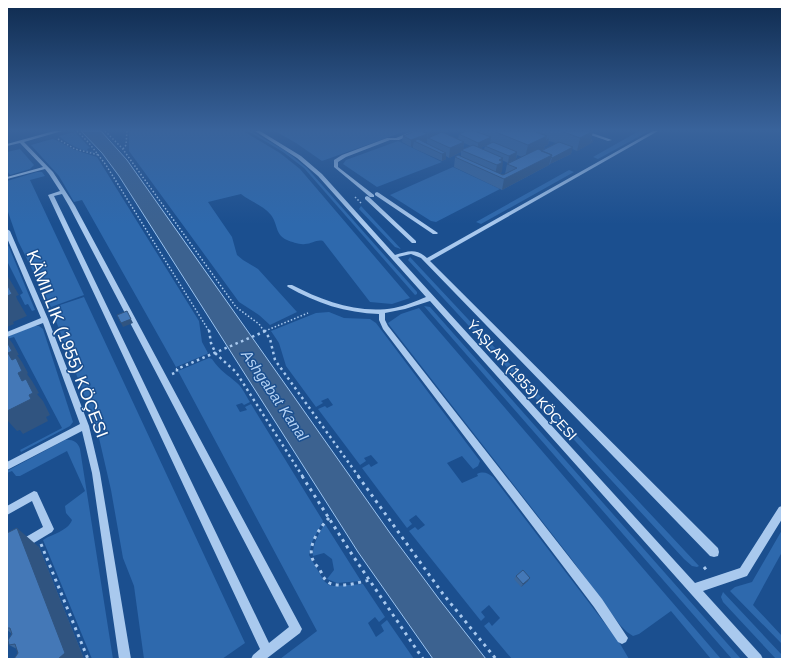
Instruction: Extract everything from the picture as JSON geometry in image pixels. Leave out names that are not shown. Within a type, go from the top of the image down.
[{"type":"street","points":[[39,162],[51,174],[76,212],[296,629],[257,659]]},
{"type":"street","name":"ÝAŞLAR (1953) KÖÇESI","points":[[306,162],[757,659]]},
{"type":"street","points":[[336,162],[336,167],[372,196],[435,233]]},
{"type":"street","points":[[426,261],[601,162]]},
{"type":"street","points":[[7,178],[44,168]]},
{"type":"street","points":[[63,192],[51,195],[267,651]]},
{"type":"street","points":[[372,196],[414,242]]},
{"type":"street","name":"KÄMILLIK (1955) KÖÇESI","points":[[7,230],[45,319],[85,426],[96,473],[125,659]]},
{"type":"street","points":[[393,256],[407,252],[415,252],[426,261],[714,552]]},
{"type":"street","points":[[290,286],[305,294],[335,304],[368,312],[393,310],[430,298]]},
{"type":"street","points":[[382,312],[382,320],[385,327],[564,558],[622,638]]},
{"type":"street","points":[[7,335],[45,319]]},
{"type":"street","points":[[7,466],[85,426]]},
{"type":"street","points":[[7,511],[34,495],[49,529],[7,554]]},
{"type":"street","points":[[693,589],[743,572],[782,510]]},
{"type":"path","points":[[104,162],[210,329],[210,342],[222,362],[236,372],[369,580],[423,659]]},
{"type":"path","points":[[132,162],[236,307],[259,324],[265,332],[270,340],[275,360],[438,587],[496,659]]},
{"type":"path","points":[[355,197],[362,204]]},
{"type":"path","points":[[177,369],[227,349],[308,313]]},
{"type":"path","points":[[329,518],[322,526],[311,551],[311,557],[325,579],[332,584],[341,585],[358,584],[369,580]]},
{"type":"path","points":[[35,547],[41,544],[88,659]]},
{"type":"shaded area","points":[[7,162],[31,162],[34,165],[30,169],[10,175],[7,171]]},
{"type":"shaded area","points":[[46,162],[100,162],[199,321],[202,342],[208,353],[207,354],[176,367],[82,200],[74,202],[59,176]]},
{"type":"shaded area","points":[[137,162],[291,162],[300,169],[410,298],[392,304],[370,302],[323,241],[301,244],[291,242],[283,238],[280,235],[271,215],[261,206],[241,194],[208,202],[232,237],[237,255],[258,269],[297,312],[270,325],[259,315],[239,302]]},
{"type":"shaded area","points":[[296,162],[300,162],[307,168],[417,292],[417,294],[415,295],[304,168]]},
{"type":"shaded area","points":[[344,162],[442,162],[377,187],[343,164]]},
{"type":"shaded area","points":[[453,167],[500,189],[436,222],[431,221],[390,195]]},
{"type":"shaded area","points":[[569,170],[574,172],[481,224],[476,222]]},
{"type":"shaded area","points":[[37,172],[42,172],[45,176],[30,180],[84,295],[51,307],[18,241],[7,209],[7,181]]},
{"type":"shaded area","points":[[361,206],[401,249],[395,247],[359,209]]},
{"type":"shaded area","points":[[7,244],[35,310],[32,311],[28,304],[25,305],[20,295],[23,293],[7,261]]},
{"type":"shaded area","points":[[410,257],[699,566],[692,566],[684,559],[408,260]]},
{"type":"shaded area","points":[[84,297],[245,643],[222,659],[144,659],[134,586],[123,558],[111,490],[99,438],[93,418],[51,308]]},
{"type":"shaded area","points":[[424,306],[430,307],[741,659],[732,659]]},
{"type":"shaded area","points":[[419,308],[721,659],[711,659],[671,611],[639,634],[633,636],[620,625],[570,557],[388,323],[401,314]]},
{"type":"shaded area","points":[[329,312],[344,318],[370,319],[376,323],[480,461],[478,466],[473,469],[462,456],[447,463],[462,483],[478,476],[477,474],[481,473],[493,477],[619,642],[629,659],[512,659],[484,626],[489,622],[492,626],[500,618],[489,605],[481,612],[485,617],[481,621],[409,531],[415,527],[418,530],[425,525],[416,515],[409,520],[412,524],[407,528],[362,468],[369,464],[371,467],[378,463],[371,455],[364,458],[366,461],[360,465],[318,409],[325,406],[327,408],[333,405],[328,398],[321,401],[323,403],[316,407],[286,366],[279,343],[271,331],[316,313]]},
{"type":"shaded area","points":[[33,326],[39,326],[43,329],[73,422],[70,426],[21,452],[20,450],[62,428],[14,337],[7,339],[7,337]]},
{"type":"shaded area","points":[[209,358],[212,359],[221,370],[243,390],[250,402],[244,405],[242,403],[236,405],[240,412],[247,410],[245,407],[251,404],[323,521],[312,542],[309,555],[324,581],[329,585],[334,586],[363,584],[385,617],[379,622],[375,617],[368,623],[376,637],[384,631],[381,625],[387,620],[414,659],[280,659],[317,631],[178,371]]},
{"type":"shaded area","points":[[65,440],[70,440],[78,444],[80,449],[113,659],[92,659],[43,540],[63,530],[70,524],[72,520],[66,513],[65,506],[85,491],[67,451],[20,476],[16,476],[12,471],[7,473],[7,471]]},
{"type":"shaded area","points":[[325,524],[361,581],[337,583],[327,579],[334,570],[332,559],[324,553],[313,556],[316,539]]},
{"type":"shaded area","points":[[782,530],[782,552],[753,605],[782,636],[782,644],[730,591],[735,587],[752,582]]},
{"type":"shaded area","points":[[723,592],[782,655],[782,659],[776,659],[723,602],[721,597]]},
{"type":"water","name":"Ashgabat Kanal","points":[[109,162],[128,162],[390,533],[486,659],[433,659],[358,552]]},
{"type":"building","points":[[466,162],[474,162],[503,175],[517,168],[507,164],[511,162],[538,162],[504,179]]},
{"type":"building","points":[[490,162],[503,162],[497,165]]},
{"type":"building","points":[[7,286],[12,294],[7,296]]},
{"type":"building","points":[[127,311],[131,319],[121,323],[117,315]]},
{"type":"building","points":[[7,342],[12,351],[8,353],[12,360],[16,358],[22,371],[18,373],[22,381],[26,379],[33,393],[29,395],[31,399],[7,411]]},
{"type":"building","points":[[17,528],[65,653],[58,659],[14,659],[18,653],[15,644],[9,645],[8,640],[12,634],[10,628],[7,628],[7,533]]},
{"type":"building","points":[[523,570],[530,578],[523,584],[516,576]]}]
